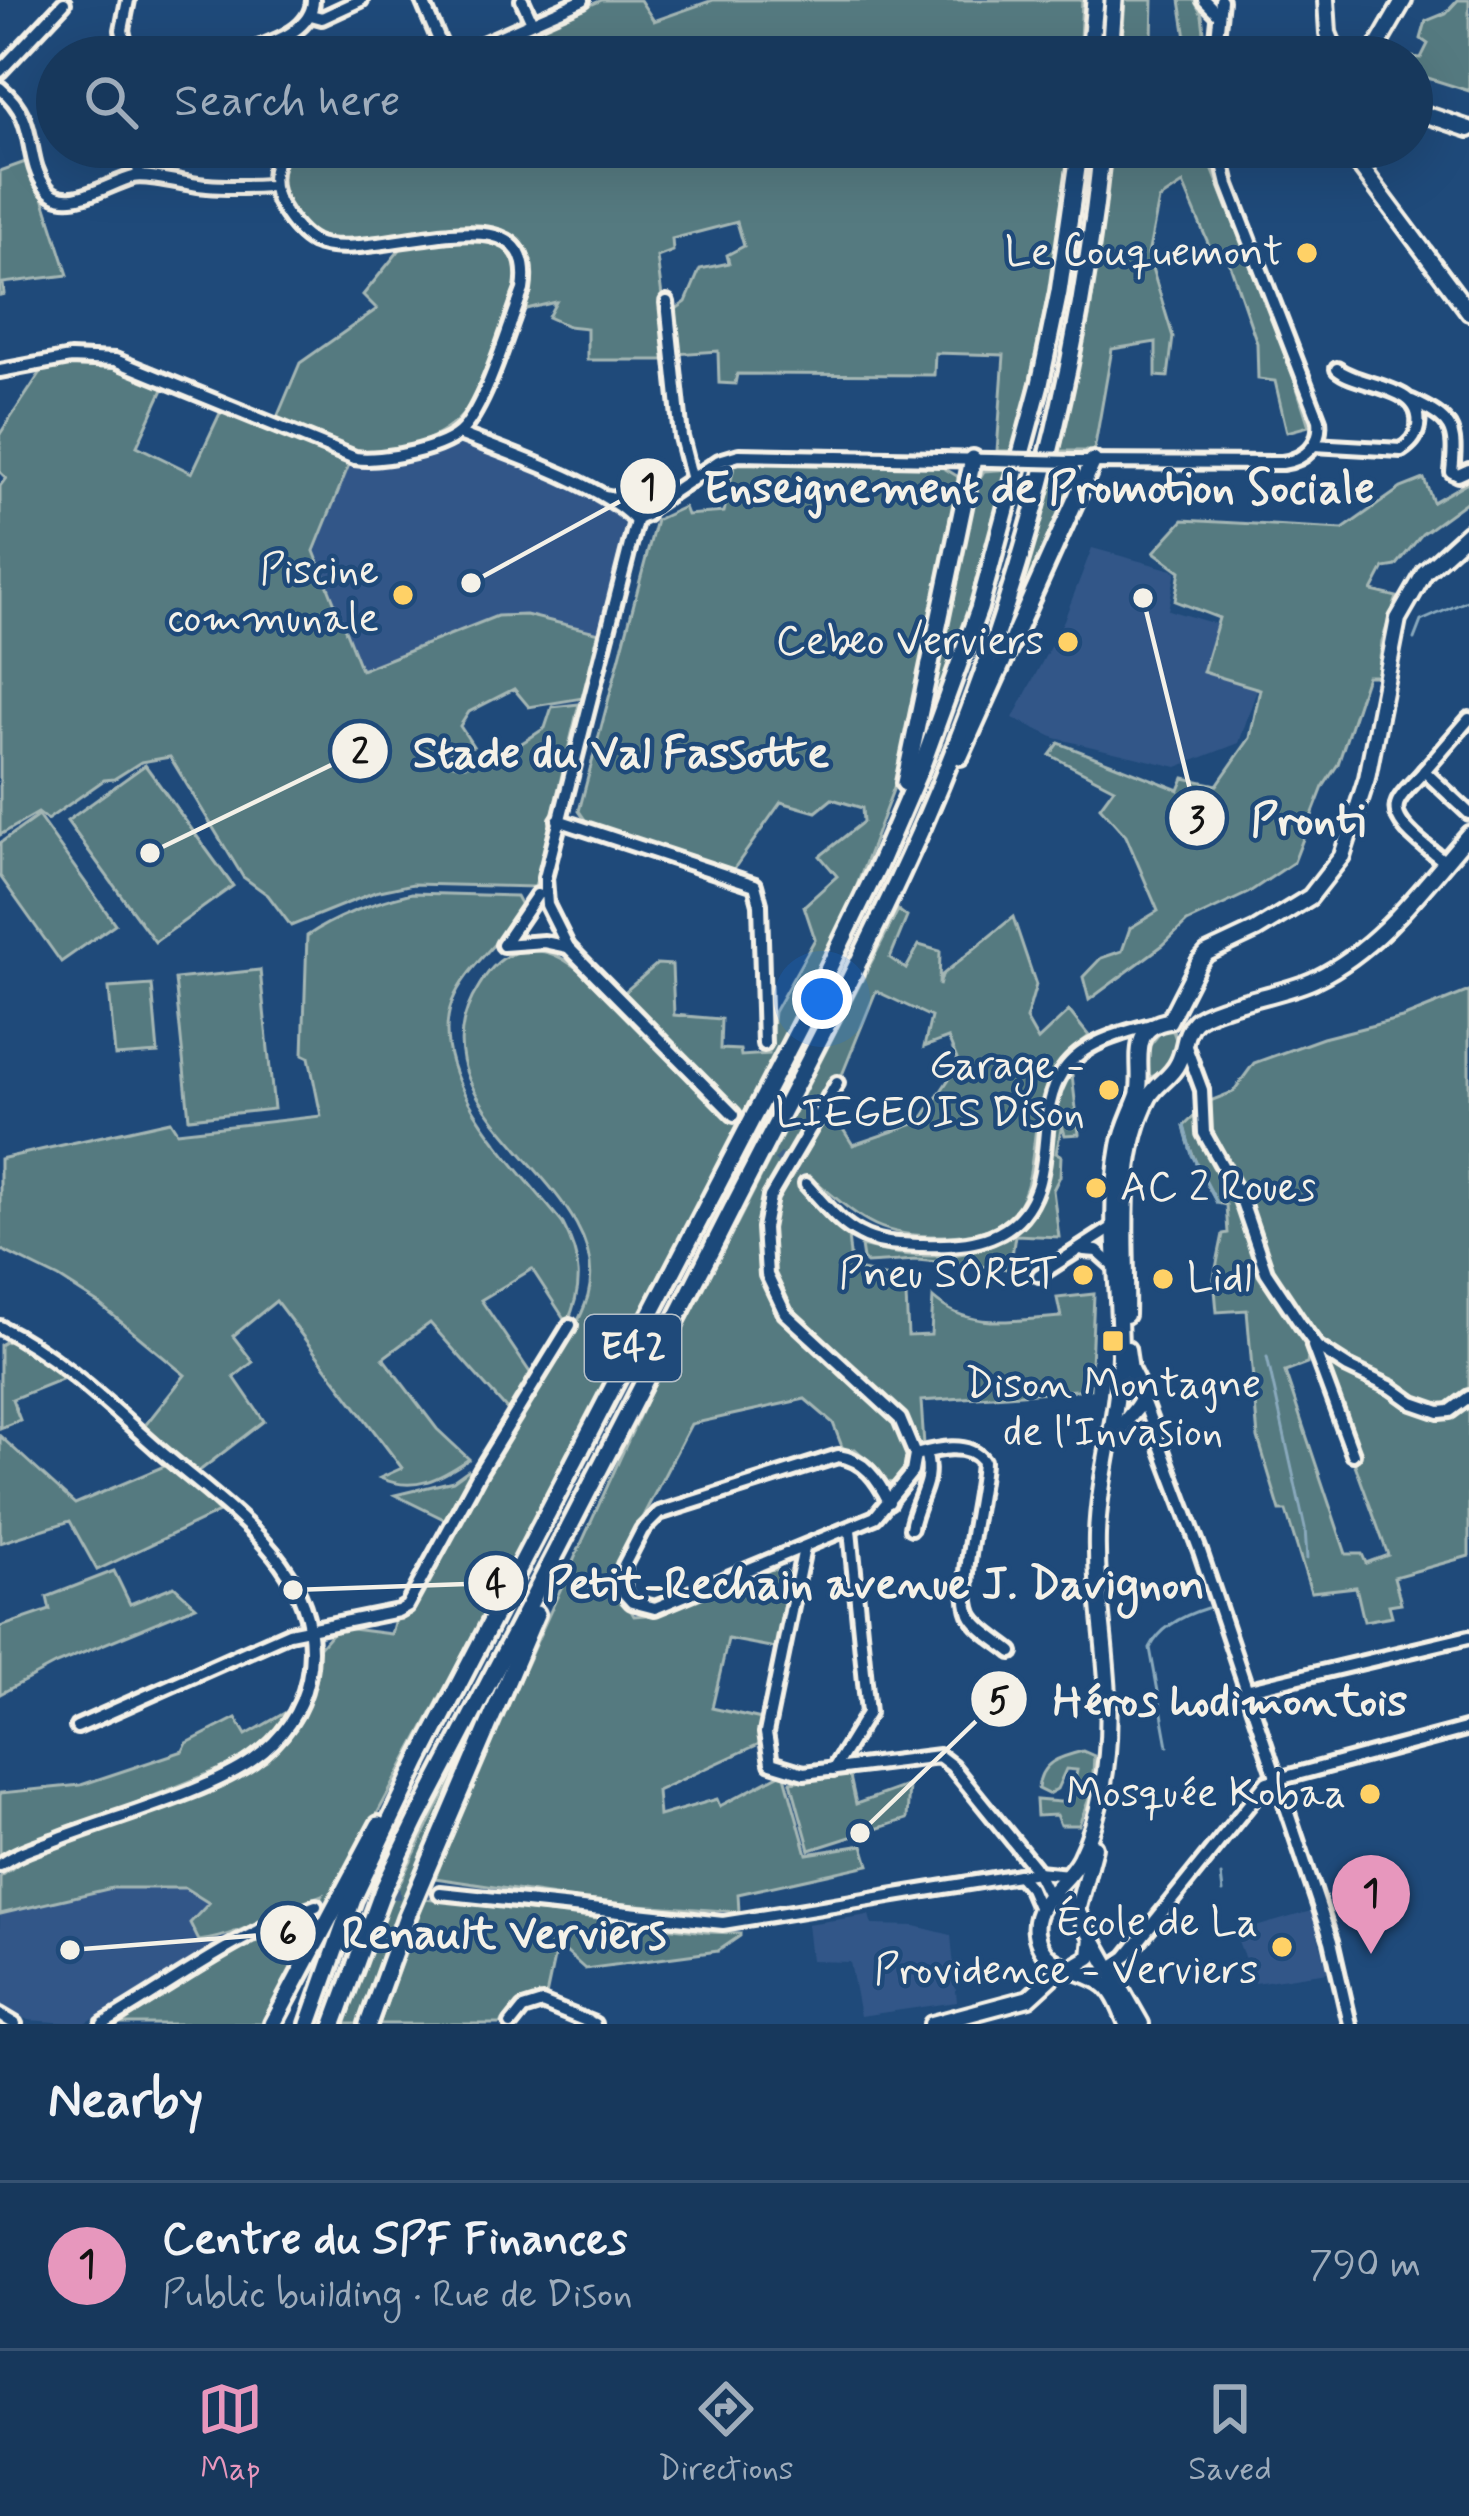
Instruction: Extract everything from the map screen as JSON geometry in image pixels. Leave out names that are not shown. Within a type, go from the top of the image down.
[{"type":"highway","points":[[1092,36],[1095,0]]},
{"type":"highway","points":[[1111,36],[1114,0]]},
{"type":"highway","name":"E42","points":[[309,2024],[353,1899],[418,1761],[805,1017],[890,838],[949,696],[1005,523],[1059,292],[1077,168]]},
{"type":"highway","name":"E42","points":[[334,2024],[383,1890],[851,978],[924,822],[970,707],[1028,529],[1082,296],[1099,168]]},
{"type":"highway","points":[[890,838],[926,694],[973,459]]},
{"type":"highway","points":[[924,822],[976,725],[1093,461]]},
{"type":"highway","points":[[368,2024],[474,1753],[579,1512]]},
{"type":"highway","points":[[273,2024],[368,1842],[418,1761]]},
{"type":"main road","points":[[1326,0],[1330,36]]},
{"type":"main road","points":[[1383,36],[1404,0]]},
{"type":"main road","points":[[1433,117],[1469,129]]},
{"type":"main road","points":[[1364,168],[1469,312]]},
{"type":"main road","points":[[1077,1911],[1109,1790],[1110,1683],[1098,1569],[1100,1501],[1117,1394],[1120,1337],[1114,1226],[1119,1151],[1140,1078],[1137,1057],[1146,1036],[1163,1022],[1208,953],[1294,908],[1325,882],[1342,856],[1367,778],[1398,619],[1425,572],[1469,532]]},
{"type":"main road","points":[[1100,1501],[1114,1464],[1121,1424],[1137,1398],[1127,1360],[1124,1255],[1128,1182],[1138,1123],[1201,1016],[1292,990],[1348,960],[1392,924],[1469,834]]},
{"type":"main road","points":[[1163,1022],[1180,1026],[1185,1040]]},
{"type":"main road","points":[[1140,1078],[1148,1084],[1163,1082]]},
{"type":"main road","points":[[1117,1394],[1126,1381],[1137,1398]]},
{"type":"main road","points":[[1117,1394],[1137,1398]]},
{"type":"main road","points":[[1107,1748],[1096,1815],[1069,1875],[1035,1918],[1038,1942],[1066,1968],[1112,1990],[1127,2024]]},
{"type":"main road","points":[[1044,1903],[1063,1900],[1077,1911],[1141,2024]]},
{"type":"main road","points":[[932,2024],[1029,1998],[1066,1968],[1090,1957],[1092,1937]]},
{"type":"street","points":[[123,36],[128,0]]},
{"type":"street","points":[[282,36],[300,28],[311,15],[313,0]]},
{"type":"street","points":[[311,15],[322,18],[361,0]]},
{"type":"street","points":[[422,0],[439,36]]},
{"type":"street","points":[[522,0],[532,22]]},
{"type":"street","points":[[499,36],[583,0]]},
{"type":"street","points":[[1204,0],[1219,15]]},
{"type":"street","points":[[1217,36],[1221,0]]},
{"type":"street","points":[[0,70],[64,3]]},
{"type":"street","points":[[0,88],[13,98],[27,122],[36,161]]},
{"type":"street","points":[[38,168],[50,193],[74,199],[139,176],[211,187],[273,186]]},
{"type":"street","points":[[138,168],[139,176]]},
{"type":"street","points":[[0,371],[70,358],[115,360],[356,458],[395,457],[460,434],[475,410],[523,290],[526,273],[519,251],[503,236],[480,232],[332,247],[300,232],[279,204],[273,168]]},
{"type":"street","points":[[460,434],[645,517],[646,510],[719,461],[740,455],[1298,460],[1314,446],[1321,431],[1319,421],[1235,205],[1225,168]]},
{"type":"street","points":[[667,302],[681,437],[692,480]]},
{"type":"street","points":[[1337,369],[1346,377],[1395,392],[1451,424],[1452,472],[1458,475],[1469,470]]},
{"type":"street","points":[[1314,446],[1401,450],[1418,428],[1417,412],[1409,401]]},
{"type":"street","points":[[632,512],[544,895],[568,947],[734,1115]]},
{"type":"street","points":[[1445,862],[1396,815],[1398,801],[1469,719]]},
{"type":"street","points":[[1424,772],[1469,813]]},
{"type":"street","points":[[558,820],[755,885],[760,904],[764,1044]]},
{"type":"street","points":[[537,895],[503,945],[536,942],[568,947]]},
{"type":"street","points":[[806,1184],[850,1228],[874,1240],[967,1246],[1003,1232],[1022,1214],[1037,1188],[1058,1080],[1073,1059],[1107,1039],[1163,1022]]},
{"type":"street","points":[[1107,1039],[1124,1041],[1137,1057]]},
{"type":"street","points":[[1185,1040],[1202,1090],[1204,1133],[1241,1199],[1266,1272],[1317,1347],[1425,1408],[1450,1411],[1469,1397]]},
{"type":"street","points":[[1163,1082],[1194,1077]]},
{"type":"street","points":[[837,1084],[770,1197],[764,1228],[767,1275],[785,1312],[900,1420],[930,1470],[910,1528]]},
{"type":"street","points":[[1040,1275],[1114,1226]]},
{"type":"street","points":[[1081,1250],[1097,1251],[1115,1268]]},
{"type":"street","points":[[77,1727],[187,1676],[310,1628],[407,1606],[481,1470],[570,1325]]},
{"type":"street","points":[[0,1327],[49,1354],[266,1542],[298,1588],[310,1628],[311,1665],[298,1712],[286,1730],[250,1762],[0,1865]]},
{"type":"street","points":[[1310,1337],[1353,1454]]},
{"type":"street","points":[[1137,1398],[1200,1551],[1330,1941],[1349,2024]]},
{"type":"street","points":[[920,1454],[971,1449],[983,1461],[970,1553],[969,1607],[973,1619],[1012,1652]]},
{"type":"street","points":[[889,1502],[858,1461],[832,1457],[659,1513],[642,1530],[621,1576],[626,1598],[656,1608],[850,1530],[875,1517],[889,1502],[920,1454]]},
{"type":"street","points":[[833,1770],[868,1713],[850,1530]]},
{"type":"street","points":[[804,1549],[766,1733],[771,1763],[804,1773],[939,1756],[1037,1872],[1044,1903]]},
{"type":"street","points":[[1245,1690],[1469,1637]]},
{"type":"street","points":[[1111,1967],[1126,1958],[1260,1789],[1275,1778],[1469,1728]]},
{"type":"street","points":[[1016,1846],[1019,1875],[1044,1903]]},
{"type":"street","points":[[440,1893],[724,1923],[1037,1872],[1069,1875]]},
{"type":"street","points":[[103,2024],[223,1947],[316,1906]]},
{"type":"street","points":[[511,2024],[524,2009],[542,2003],[594,2024]]},
{"type":"street","points":[[0,2014],[15,2024]]},
{"type":"shaded area","points":[[451,442],[617,508],[627,533],[600,633],[526,615],[497,616],[360,670],[316,551],[350,462],[383,464]]},
{"type":"shaded area","points":[[1092,548],[1176,571],[1168,610],[1216,624],[1202,672],[1257,689],[1239,743],[1177,767],[1055,738],[1013,718],[1064,620]]},
{"type":"shaded area","points":[[112,1888],[185,1888],[209,1903],[199,1940],[227,1937],[84,2024],[28,2020],[0,2007],[0,1914]]},
{"type":"shaded area","name":"École de La Providence - Verviers","points":[[1311,1911],[1328,1972],[1254,1983],[1235,1933]]},
{"type":"shaded area","points":[[869,1915],[872,1925],[915,1926],[951,1935],[957,2002],[860,2016],[850,1962],[811,1961],[807,1924]]},
{"type":"green space","points":[[602,0],[640,0],[654,21],[713,0],[1082,0],[1080,36],[521,36]]},
{"type":"green space","points":[[1125,0],[1153,0],[1152,36],[1122,36]]},
{"type":"green space","points":[[1180,0],[1194,0],[1204,36],[1186,36]]},
{"type":"green space","points":[[1458,0],[1469,0],[1469,91],[1433,80],[1433,36],[1422,36],[1426,21],[1446,13]]},
{"type":"green space","points":[[31,160],[68,275],[3,283],[4,294],[0,295],[0,171]]},
{"type":"green space","points":[[281,168],[1068,168],[1058,248],[1015,451],[997,451],[1004,355],[935,353],[934,375],[737,374],[735,384],[719,383],[718,351],[676,354],[673,311],[686,302],[700,269],[729,263],[727,255],[744,246],[737,222],[672,239],[673,251],[657,257],[670,360],[587,360],[587,328],[548,317],[556,302],[522,310],[532,268],[517,240],[491,229],[459,227],[353,241],[322,237],[297,221],[279,178]]},
{"type":"green space","points":[[1109,168],[1213,168],[1309,426],[1287,432],[1275,381],[1258,379],[1257,343],[1225,250],[1212,252],[1183,184],[1159,200],[1148,255],[1173,337],[1168,377],[1156,376],[1156,342],[1112,349],[1094,451],[1060,451],[1090,313]]},
{"type":"green space","points":[[474,240],[495,243],[512,253],[519,265],[520,284],[475,397],[457,421],[406,448],[366,455],[276,420],[300,363],[377,309],[363,295],[402,247]]},
{"type":"green space","points":[[83,363],[121,368],[165,385],[137,446],[192,473],[222,409],[350,462],[314,551],[361,670],[497,616],[526,615],[600,633],[583,698],[529,707],[514,689],[469,712],[460,726],[473,746],[445,754],[444,761],[457,765],[484,762],[545,728],[552,707],[579,704],[535,887],[413,884],[375,892],[291,926],[268,895],[243,877],[170,757],[141,762],[104,780],[47,820],[38,813],[0,835],[0,486],[6,478],[0,472],[0,434],[43,369]]},
{"type":"green space","points":[[844,461],[942,467],[957,476],[962,487],[908,750],[853,896],[736,1135],[264,2024],[121,2024],[225,1956],[311,1914],[322,1895],[245,1928],[199,1941],[190,1923],[209,1903],[185,1888],[112,1888],[0,1914],[0,1877],[25,1859],[213,1789],[267,1761],[300,1722],[317,1678],[318,1649],[337,1627],[391,1634],[396,1615],[415,1606],[499,1450],[570,1336],[588,1296],[589,1255],[572,1217],[486,1109],[466,1072],[462,1031],[483,980],[512,954],[538,951],[562,958],[585,974],[728,1117],[735,1106],[621,995],[657,964],[672,965],[674,1015],[721,1019],[720,1049],[740,1050],[741,1056],[769,1054],[774,1012],[815,939],[804,906],[837,876],[820,856],[863,822],[862,808],[832,799],[816,812],[781,802],[733,870],[588,824],[579,811],[656,520],[684,507],[687,515],[724,512],[735,462]]},
{"type":"green space","points":[[1010,469],[965,623],[923,737],[974,488],[984,471]]},
{"type":"green space","points":[[1054,470],[1079,470],[1079,476],[1002,647]]},
{"type":"green space","points":[[1469,474],[1469,500],[1422,534],[1396,566],[1384,568],[1372,591],[1397,597],[1382,641],[1378,676],[1367,676],[1338,764],[1323,787],[1294,862],[1248,893],[1187,922],[1089,1000],[1083,977],[1101,958],[1122,951],[1130,928],[1158,911],[1126,836],[1100,807],[1114,788],[1050,755],[1059,743],[1179,790],[1184,778],[1217,785],[1250,738],[1260,689],[1203,672],[1219,618],[1175,601],[1180,571],[1154,552],[1183,520],[1343,529],[1401,488],[1424,479],[1433,502],[1466,483],[1463,478]]},
{"type":"green space","points":[[145,765],[233,886],[155,942],[67,821]]},
{"type":"green space","points":[[38,816],[115,924],[61,962],[0,876],[0,843]]},
{"type":"green space","points":[[412,893],[516,896],[521,905],[458,989],[447,1031],[451,1061],[480,1121],[569,1237],[578,1273],[572,1310],[567,1323],[532,1269],[481,1300],[533,1377],[510,1413],[430,1323],[383,1358],[437,1429],[469,1459],[437,1478],[404,1484],[380,1478],[402,1468],[276,1301],[233,1336],[253,1362],[234,1377],[264,1421],[198,1472],[143,1428],[185,1375],[98,1303],[0,1249],[0,1159],[170,1121],[177,1132],[321,1116],[309,1057],[303,1054],[307,936],[358,910]]},
{"type":"green space","points":[[898,910],[907,917],[890,958],[906,969],[919,945],[940,951],[939,986],[942,975],[1013,917],[1036,985],[1026,1019],[1038,1040],[1069,1011],[1089,1036],[1051,1076],[1020,1204],[1005,1221],[980,1232],[942,1236],[874,1225],[819,1184],[810,1198],[848,1236],[857,1270],[897,1279],[898,1294],[906,1296],[908,1336],[931,1335],[933,1298],[962,1315],[1010,1321],[1061,1317],[1057,1298],[1094,1294],[1090,1389],[921,1401],[924,1445],[918,1445],[904,1419],[786,1307],[760,1238],[784,1318],[903,1431],[908,1465],[896,1483],[884,1482],[876,1475],[879,1470],[855,1449],[844,1452],[833,1423],[805,1399],[691,1424],[619,1562],[616,1585],[634,1616],[658,1614],[770,1569],[792,1576],[781,1649],[728,1639],[712,1708],[766,1720],[761,1743],[657,1791],[659,1816],[717,1799],[720,1806],[784,1772],[807,1854],[863,1845],[869,1865],[738,1894],[739,1912],[595,1902],[435,1878],[486,1753],[647,1399]],"holes":[[[876,991],[931,1017],[924,1047],[948,1038],[959,1064],[920,1122],[853,1145],[829,1107]]]},
{"type":"green space","points":[[260,970],[274,1109],[189,1118],[175,979]]},
{"type":"green space","points":[[152,985],[158,1053],[115,1056],[109,988]]},
{"type":"green space","points":[[1469,991],[1469,1556],[1394,1577],[1401,1603],[1389,1605],[1392,1616],[1364,1621],[1356,1587],[1311,1592],[1286,1511],[1280,1511],[1258,1438],[1247,1310],[1217,1312],[1214,1278],[1223,1234],[1228,1233],[1226,1205],[1217,1203],[1207,1185],[1184,1126],[1210,1101],[1233,1092],[1254,1063],[1323,1038],[1402,1018]],"holes":[[[1310,1341],[1388,1555],[1366,1563],[1362,1554],[1346,1554],[1285,1372],[1307,1364]]]},
{"type":"green space","points":[[1162,1030],[1173,1031],[1177,1042],[1165,1071],[1151,1077],[1144,1070],[1147,1049]]},
{"type":"green space","points":[[1068,1073],[1079,1134],[1065,1135],[1062,1125],[1056,1153],[1061,1155],[1060,1176],[1053,1190],[1059,1237],[1015,1235],[1010,1269],[917,1260],[867,1263],[863,1259],[861,1246],[919,1255],[977,1250],[1002,1241],[1023,1225],[1039,1202],[1056,1109]]},
{"type":"green space","points":[[9,1340],[67,1377],[12,1399],[20,1420],[0,1428],[0,1345]]},
{"type":"green space","points":[[0,1436],[75,1504],[169,1464],[219,1512],[97,1570],[70,1521],[0,1543]]},
{"type":"green space","points":[[468,1470],[475,1475],[450,1522],[395,1495],[453,1481]]},
{"type":"green space","points":[[114,1571],[130,1604],[174,1586],[196,1606],[56,1664],[0,1694],[0,1627],[50,1610],[47,1597]]},
{"type":"green space","points":[[492,1699],[404,1908],[362,2024],[344,2024],[384,1914]]},
{"type":"green space","points":[[288,1711],[271,1735],[235,1763],[0,1858],[0,1793],[81,1785],[183,1751],[187,1743],[236,1718],[246,1735]]},
{"type":"green space","points":[[1083,1751],[1094,1756],[1092,1791],[1079,1825],[1060,1825],[1056,1815],[1037,1816],[1036,1800],[1071,1803],[1077,1770],[1066,1769],[1057,1789],[1048,1794],[1038,1789],[1042,1773],[1059,1759]]},
{"type":"green space","points":[[849,1772],[856,1804],[909,1785],[907,1819],[810,1850],[791,1782]]},
{"type":"green space","points":[[425,1898],[740,1936],[718,1951],[585,1969],[557,1944],[546,1996],[521,2004],[505,2024],[379,2024]]},
{"type":"waterway","points":[[1414,639],[1421,621],[1469,600]]},
{"type":"waterway","points":[[1184,1126],[1192,1155],[1217,1203]]},
{"type":"waterway","points":[[1267,1357],[1305,1528],[1307,1559]]},
{"type":"waterway","points":[[1168,1746],[1150,1648],[1174,1622],[1207,1608]]},
{"type":"waterway","points":[[1221,1876],[1223,1892]]},
{"type":"tunnel","points":[[734,1115],[806,1184]]},
{"type":"tunnel","points":[[316,1906],[380,1894],[440,1893]]},
{"type":"place","name":"Le Couquemont","points":[[1307,253]]},
{"type":"place","name":"Enseignement de Promotion Sociale","points":[[471,583]]},
{"type":"place","name":"Piscine communale","points":[[403,595]]},
{"type":"place","name":"Pronti","points":[[1143,598]]},
{"type":"place","name":"Cebeo Verviers","points":[[1068,642]]},
{"type":"place","name":"Stade du Val Fassotte","points":[[150,853]]},
{"type":"place","name":"Garage - LIEGEOIS Dison","points":[[1109,1090]]},
{"type":"place","name":"AC 2 Roues","points":[[1096,1188]]},
{"type":"place","name":"Pneu SORET","points":[[1083,1275]]},
{"type":"place","name":"Lidl","points":[[1163,1279]]},
{"type":"place","name":"Dison Montagne de l'Invasion","points":[[1113,1341]]},
{"type":"place","name":"Petit-Rechain avenue J. Davignon","points":[[293,1590]]},
{"type":"place","name":"Mosquée Kobaa","points":[[1370,1794]]},
{"type":"place","name":"Héros hodimontois","points":[[860,1833]]},
{"type":"place","name":"École de La Providence - Verviers","points":[[1282,1947]]},
{"type":"place","name":"Renault Verviers","points":[[70,1950]]},
{"type":"place","name":"Centre du SPF Finances","points":[[1371,1954]]}]
